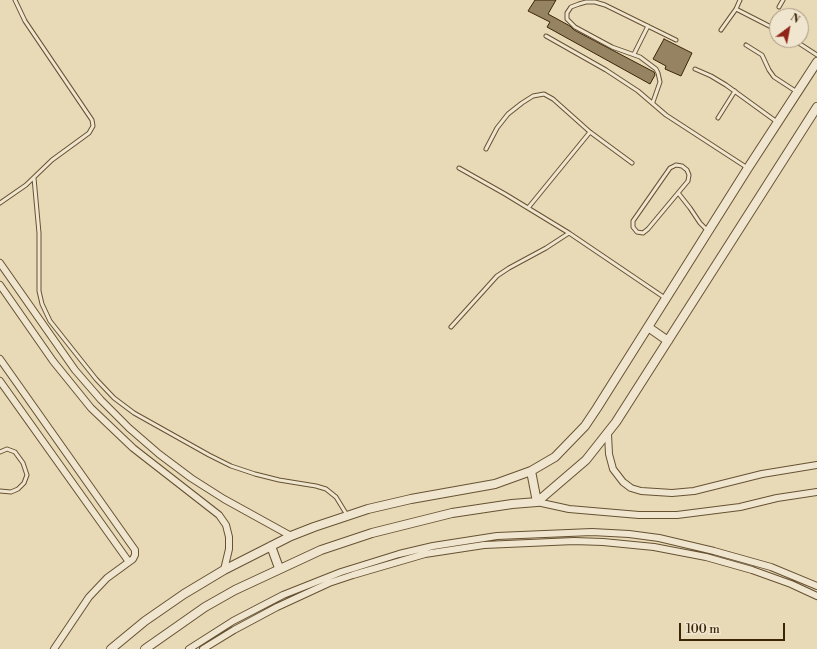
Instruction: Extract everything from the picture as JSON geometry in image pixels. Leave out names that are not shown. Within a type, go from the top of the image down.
[{"type":"street","points":[[111,649],[164,607],[224,570],[292,536],[347,515],[411,499],[494,484],[530,471],[555,457],[585,426],[748,168],[817,62]]},
{"type":"street","points":[[537,502],[586,460],[608,434],[817,107]]},
{"type":"street","points":[[0,263],[75,370],[101,400],[129,428],[159,454],[196,482],[292,536]]},
{"type":"street","points":[[0,285],[65,378],[104,422],[149,461],[219,515],[226,525],[229,537],[229,549],[224,570]]},
{"type":"street","points":[[648,327],[668,341]]},
{"type":"street","points":[[0,359],[134,547],[135,555],[133,559],[107,578],[89,597],[54,649]]},
{"type":"street","points":[[0,380],[129,562]]},
{"type":"street","points":[[608,434],[609,460],[616,474],[627,485],[641,491],[672,493],[694,491],[762,474],[817,465]]},
{"type":"street","points":[[530,471],[537,502]]},
{"type":"street","points":[[145,649],[219,599],[279,568],[346,541],[415,522],[468,510],[537,502],[569,509],[639,515],[677,515],[740,507],[776,498],[817,492]]},
{"type":"street","points":[[189,649],[233,621],[312,582],[399,554],[465,540],[497,536],[592,532],[629,534],[659,538],[757,562],[794,575],[817,586]]},
{"type":"street","points":[[203,649],[234,630],[277,607],[341,579],[376,567],[425,554],[484,545],[574,541],[654,547],[706,557],[752,570],[791,584],[817,596]]},
{"type":"street","points":[[271,546],[279,568]]},
{"type":"lane","points":[[0,203],[18,191],[57,157],[89,133],[93,123],[25,21],[15,0]]},
{"type":"lane","points":[[721,30],[736,9],[740,0]]},
{"type":"lane","points":[[779,7],[783,0]]},
{"type":"lane","points":[[653,102],[660,82],[658,73],[652,66],[634,54],[612,47],[580,30],[569,22],[566,13],[571,7],[586,2],[595,2],[676,40]]},
{"type":"lane","points":[[736,9],[769,26]]},
{"type":"lane","points":[[634,54],[648,26]]},
{"type":"lane","points":[[546,36],[606,70],[642,93],[672,119],[748,168]]},
{"type":"lane","points":[[746,45],[762,54],[768,70],[774,77],[797,92]]},
{"type":"lane","points":[[806,48],[817,55]]},
{"type":"lane","points":[[694,69],[711,76],[735,91],[778,123]]},
{"type":"lane","points":[[718,118],[735,91]]},
{"type":"lane","points":[[486,150],[497,128],[508,114],[536,94],[544,94],[551,97],[590,132],[632,164]]},
{"type":"lane","points":[[528,208],[590,132]]},
{"type":"lane","points":[[676,165],[685,167],[689,175],[688,181],[679,194],[646,232],[640,233],[635,230],[633,227],[634,221],[670,168],[676,165]]},
{"type":"lane","points":[[459,168],[569,233],[666,299]]},
{"type":"lane","points":[[34,178],[39,233],[39,291],[42,304],[50,321],[100,384],[124,406],[145,420],[220,461],[267,477],[326,489],[336,497],[347,515]]},
{"type":"lane","points":[[679,194],[700,224],[709,231]]},
{"type":"lane","points":[[451,327],[497,276],[569,233]]},
{"type":"lane","points":[[0,452],[7,449],[15,452],[25,467],[26,475],[24,483],[18,489],[10,492],[0,491]]},
{"type":"building","points":[[535,0],[556,0],[548,14],[570,26],[574,30],[654,72],[655,75],[650,84],[547,27],[550,22],[528,11]]},
{"type":"building","points":[[664,39],[692,53],[681,76],[665,69],[666,66],[653,59]]}]
